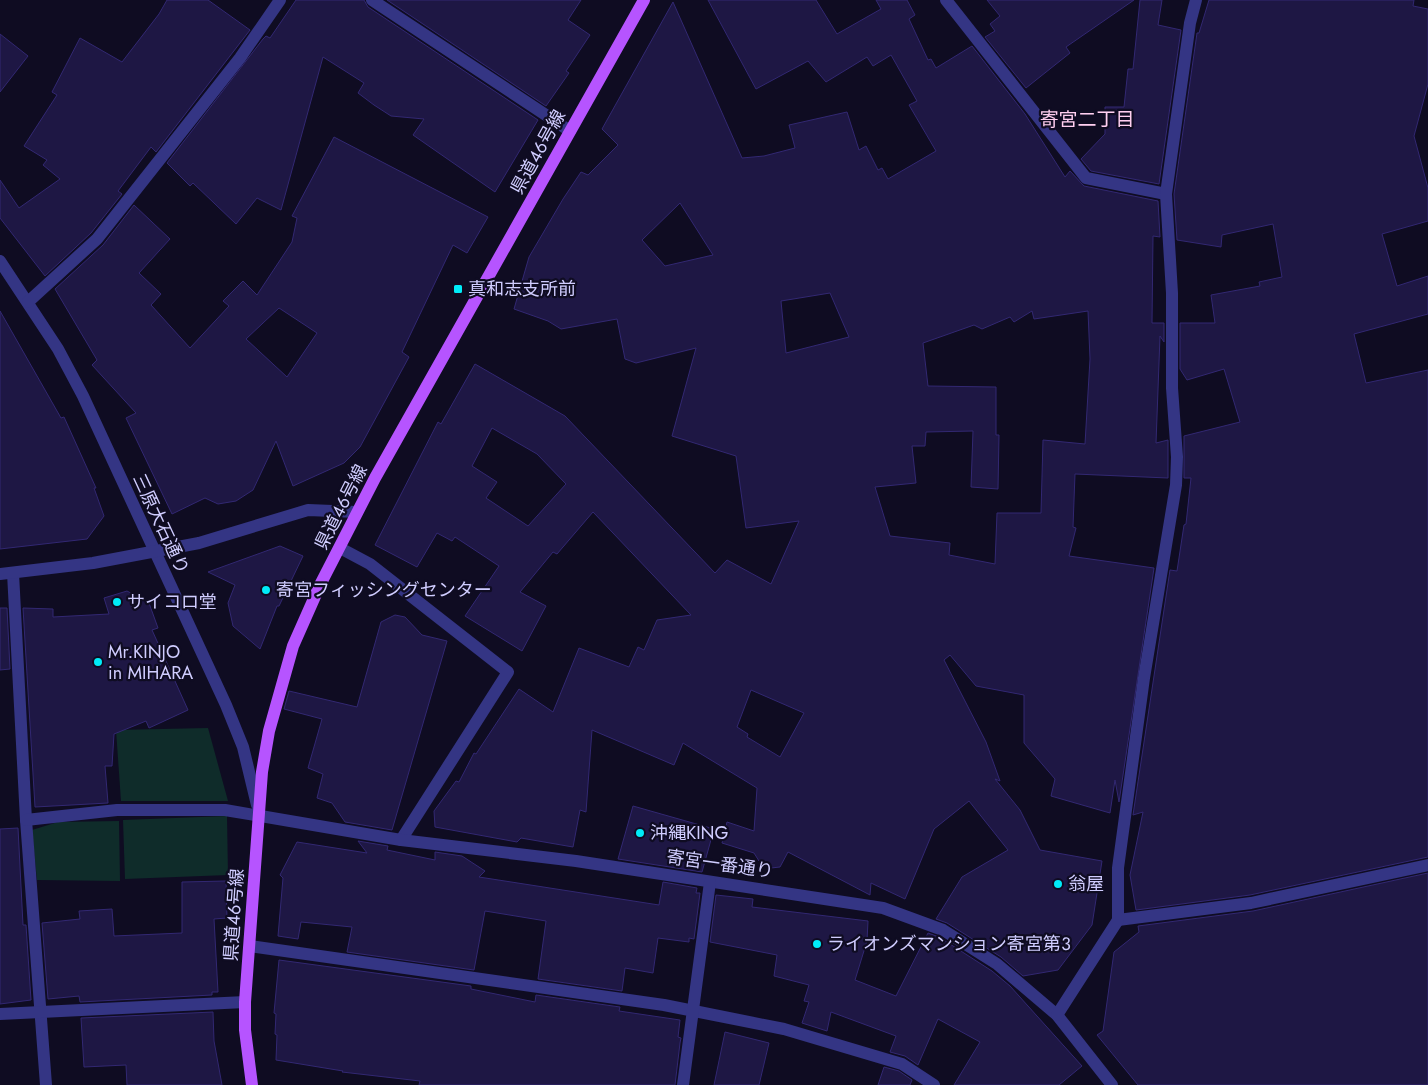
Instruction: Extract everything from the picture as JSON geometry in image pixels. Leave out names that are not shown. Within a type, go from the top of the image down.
[{"type":"main road","name":"県道46号線","points":[[252,1085],[245,1030],[245,1002],[259,815],[269,731],[293,646],[357,512],[644,0]]},
{"type":"street","points":[[28,302],[97,239],[240,58],[280,0]]},
{"type":"street","points":[[372,0],[570,131]]},
{"type":"street","points":[[946,0],[1086,178],[1166,194]]},
{"type":"street","points":[[1056,1015],[1118,920],[1118,868],[1144,678],[1176,485],[1177,457],[1172,388],[1172,293],[1166,194],[1190,22],[1196,0]]},
{"type":"street","name":"三原大石通り","points":[[0,261],[58,349],[82,396],[235,726],[252,780],[259,815]]},
{"type":"street","points":[[46,1085],[6,573],[93,564],[216,539],[308,510],[357,512]]},
{"type":"street","points":[[340,548],[370,564],[508,672],[401,840]]},
{"type":"street","name":"寄宮一番通り","points":[[26,820],[117,810],[225,810],[401,840],[576,861],[710,882],[783,891],[883,908],[943,930],[997,964],[1056,1015],[1112,1085]]},
{"type":"street","points":[[1118,920],[1251,903],[1428,866]]},
{"type":"street","points":[[683,1085],[710,882]]},
{"type":"street","points":[[250,946],[654,1004],[784,1029],[902,1064],[934,1085]]},
{"type":"street","points":[[0,1014],[245,1002]]},
{"type":"green space","points":[[208,728],[228,801],[121,801],[116,730]]},
{"type":"green space","points":[[227,816],[228,875],[125,879],[123,820]]},
{"type":"green space","points":[[119,821],[120,881],[37,880],[32,830],[58,822]]},
{"type":"building","points":[[167,0],[208,0],[250,30],[156,152],[151,147],[118,191],[122,194],[91,233],[45,276],[0,218],[0,180],[19,208],[60,179],[43,165],[47,160],[24,146],[57,95],[52,92],[80,38],[122,62],[159,14]]},
{"type":"building","points":[[296,0],[364,0],[368,7],[538,120],[495,192],[413,135],[424,119],[391,116],[358,93],[364,83],[323,57],[281,210],[257,198],[236,224],[193,183],[190,186],[167,163],[263,39],[266,36],[270,38]]},
{"type":"building","points":[[387,0],[581,0],[568,20],[590,35],[566,71],[569,73],[546,106]]},
{"type":"building","points":[[708,0],[816,0],[837,34],[881,9],[876,0],[907,0],[915,15],[909,19],[928,60],[931,59],[936,68],[972,46],[1025,114],[1065,177],[1070,171],[1084,186],[1158,201],[1160,237],[1153,236],[1152,323],[1164,323],[1164,342],[1160,336],[1156,443],[1168,440],[1168,478],[1075,474],[1073,527],[1076,528],[1069,556],[1154,568],[1119,802],[1115,780],[1110,813],[1051,796],[1055,779],[1024,743],[1024,695],[976,686],[950,655],[944,660],[986,742],[1000,781],[995,779],[1020,810],[1040,850],[1102,861],[1092,925],[1058,970],[1023,976],[1001,957],[947,923],[936,919],[962,877],[1008,850],[969,801],[934,829],[905,899],[871,883],[870,895],[788,852],[780,867],[771,868],[759,861],[754,853],[722,843],[727,822],[754,831],[757,788],[683,743],[674,765],[592,730],[586,812],[580,810],[573,847],[521,838],[517,842],[435,827],[434,811],[456,781],[459,782],[474,753],[476,754],[519,689],[553,712],[579,648],[629,667],[638,647],[644,650],[657,620],[691,615],[593,512],[557,554],[553,552],[520,592],[546,606],[522,651],[465,616],[499,566],[455,537],[452,541],[437,533],[417,567],[375,545],[438,422],[441,424],[475,364],[565,416],[715,573],[727,560],[771,584],[799,521],[746,528],[736,456],[672,436],[696,348],[636,363],[625,359],[617,319],[561,329],[548,321],[514,309],[529,257],[563,199],[581,172],[588,175],[618,145],[602,129],[673,2],[742,158],[764,156],[795,148],[789,125],[847,112],[859,150],[866,146],[878,170],[882,168],[888,179],[936,151],[909,105],[917,101],[891,55],[873,66],[867,57],[826,82],[808,61],[756,89]],"holes":[[[680,203],[713,255],[665,266],[642,240]],[[830,293],[849,337],[786,353],[781,301]],[[1032,311],[1034,319],[1088,311],[1090,359],[1085,444],[1043,440],[1041,513],[997,513],[995,564],[949,555],[950,543],[890,536],[875,487],[916,483],[912,446],[925,446],[926,432],[973,431],[971,487],[998,489],[999,435],[996,435],[996,387],[928,386],[923,343],[974,325],[982,329],[1010,317],[1014,322]],[[492,428],[537,454],[566,484],[528,526],[486,498],[497,482],[472,466]],[[751,690],[804,713],[780,757],[747,737],[748,734],[737,727]]]},
{"type":"building","points":[[987,0],[1134,0],[1066,47],[1070,53],[1026,88],[985,37],[995,31],[990,24],[1000,16]]},
{"type":"building","points":[[1140,0],[1162,0],[1158,25],[1181,30],[1159,184],[1091,171],[1081,159],[1105,134],[1105,107],[1124,107],[1128,69],[1133,69]]},
{"type":"building","points":[[1209,0],[1414,0],[1413,6],[1428,9],[1428,84],[1414,136],[1428,188],[1428,221],[1382,234],[1397,286],[1428,276],[1428,314],[1354,334],[1366,383],[1428,370],[1428,857],[1250,895],[1136,910],[1130,875],[1143,812],[1133,815],[1170,570],[1177,571],[1184,525],[1186,524],[1191,478],[1184,478],[1184,436],[1240,422],[1224,369],[1187,380],[1180,369],[1180,323],[1215,323],[1211,295],[1260,286],[1259,282],[1282,277],[1273,224],[1222,235],[1221,247],[1177,240],[1174,194],[1197,33],[1199,33]]},
{"type":"building","points":[[0,34],[28,56],[0,92]]},
{"type":"building","points":[[334,137],[488,217],[467,253],[453,245],[402,352],[409,357],[360,447],[344,463],[293,486],[276,441],[253,490],[236,501],[218,504],[205,498],[172,514],[126,418],[136,413],[92,365],[97,360],[55,289],[103,245],[134,205],[170,239],[139,273],[161,294],[151,305],[190,348],[229,306],[223,301],[243,281],[257,295],[292,242],[297,218],[292,216]],"holes":[[[279,308],[317,333],[287,377],[246,339]]]},
{"type":"building","points":[[0,311],[61,418],[64,417],[96,488],[94,488],[104,516],[87,539],[0,549]]},
{"type":"building","name":"寄宮フィッシングセンター","points":[[280,546],[303,556],[279,606],[277,606],[260,649],[233,626],[228,603],[235,585],[208,572]]},
{"type":"building","points":[[127,591],[149,603],[158,628],[152,630],[188,710],[149,728],[146,721],[114,734],[112,766],[105,766],[108,803],[35,807],[23,608],[53,609],[53,617],[109,614],[104,598]]},
{"type":"building","points":[[0,608],[7,608],[10,669],[0,670]]},
{"type":"building","points":[[395,615],[405,617],[422,635],[447,641],[392,830],[345,822],[332,803],[317,798],[323,774],[308,768],[322,719],[284,709],[289,691],[357,707],[381,622]]},
{"type":"building","points":[[633,806],[714,829],[702,872],[618,859]]},
{"type":"building","points":[[18,828],[23,925],[26,925],[31,1000],[0,1004],[0,829]]},
{"type":"building","points":[[358,841],[388,846],[387,850],[435,860],[435,852],[462,856],[485,871],[479,877],[659,905],[663,882],[697,888],[696,893],[700,893],[694,939],[689,938],[689,942],[658,938],[653,973],[625,968],[622,991],[538,979],[546,921],[485,911],[474,970],[347,952],[352,927],[301,922],[298,939],[278,936],[283,878],[280,875],[297,842],[367,853]]},
{"type":"building","points":[[1428,873],[1428,1085],[1138,1085],[1097,1035],[1103,1031],[1114,952],[1139,932],[1138,926],[1253,911]]},
{"type":"building","points":[[226,881],[227,918],[214,919],[218,992],[212,992],[212,995],[80,1002],[79,996],[48,999],[42,923],[80,919],[79,911],[112,909],[114,936],[182,933],[182,882]]},
{"type":"building","points":[[716,895],[753,899],[752,907],[868,921],[867,941],[855,980],[896,996],[928,933],[939,937],[992,971],[1010,986],[1082,1066],[1059,1085],[954,1085],[980,1042],[938,1019],[918,1065],[905,1056],[890,1052],[896,1036],[831,1012],[827,1031],[802,1023],[809,1002],[804,1001],[809,985],[774,976],[777,955],[710,942]]},
{"type":"building","points":[[279,960],[471,986],[471,989],[535,1002],[536,995],[620,1007],[619,1011],[680,1020],[678,1037],[681,1038],[675,1085],[419,1085],[420,1081],[342,1072],[276,1060],[277,1035],[275,1034],[276,1014],[274,1013]]},
{"type":"building","points":[[213,1012],[214,1041],[222,1085],[127,1085],[126,1065],[84,1067],[81,1018]]},
{"type":"building","points":[[725,1032],[769,1043],[759,1085],[714,1085]]},
{"type":"building","points":[[884,1067],[899,1071],[912,1080],[910,1085],[878,1085]]},
{"type":"place","name":"真和志支所前","points":[[458,289]]},
{"type":"place","name":"寄宮フィッシングセンター","points":[[266,590]]},
{"type":"place","name":"サイコロ堂","points":[[117,602]]},
{"type":"place","name":"Mr.KINJO in MIHARA","points":[[98,662]]},
{"type":"place","name":"沖縄KING","points":[[640,833]]},
{"type":"place","name":"翁屋","points":[[1058,884]]},
{"type":"place","name":"ライオンズマンション寄宮第３","points":[[817,944]]},
{"type":"district","name":"寄宮二丁目","points":[[1087,119]]}]
